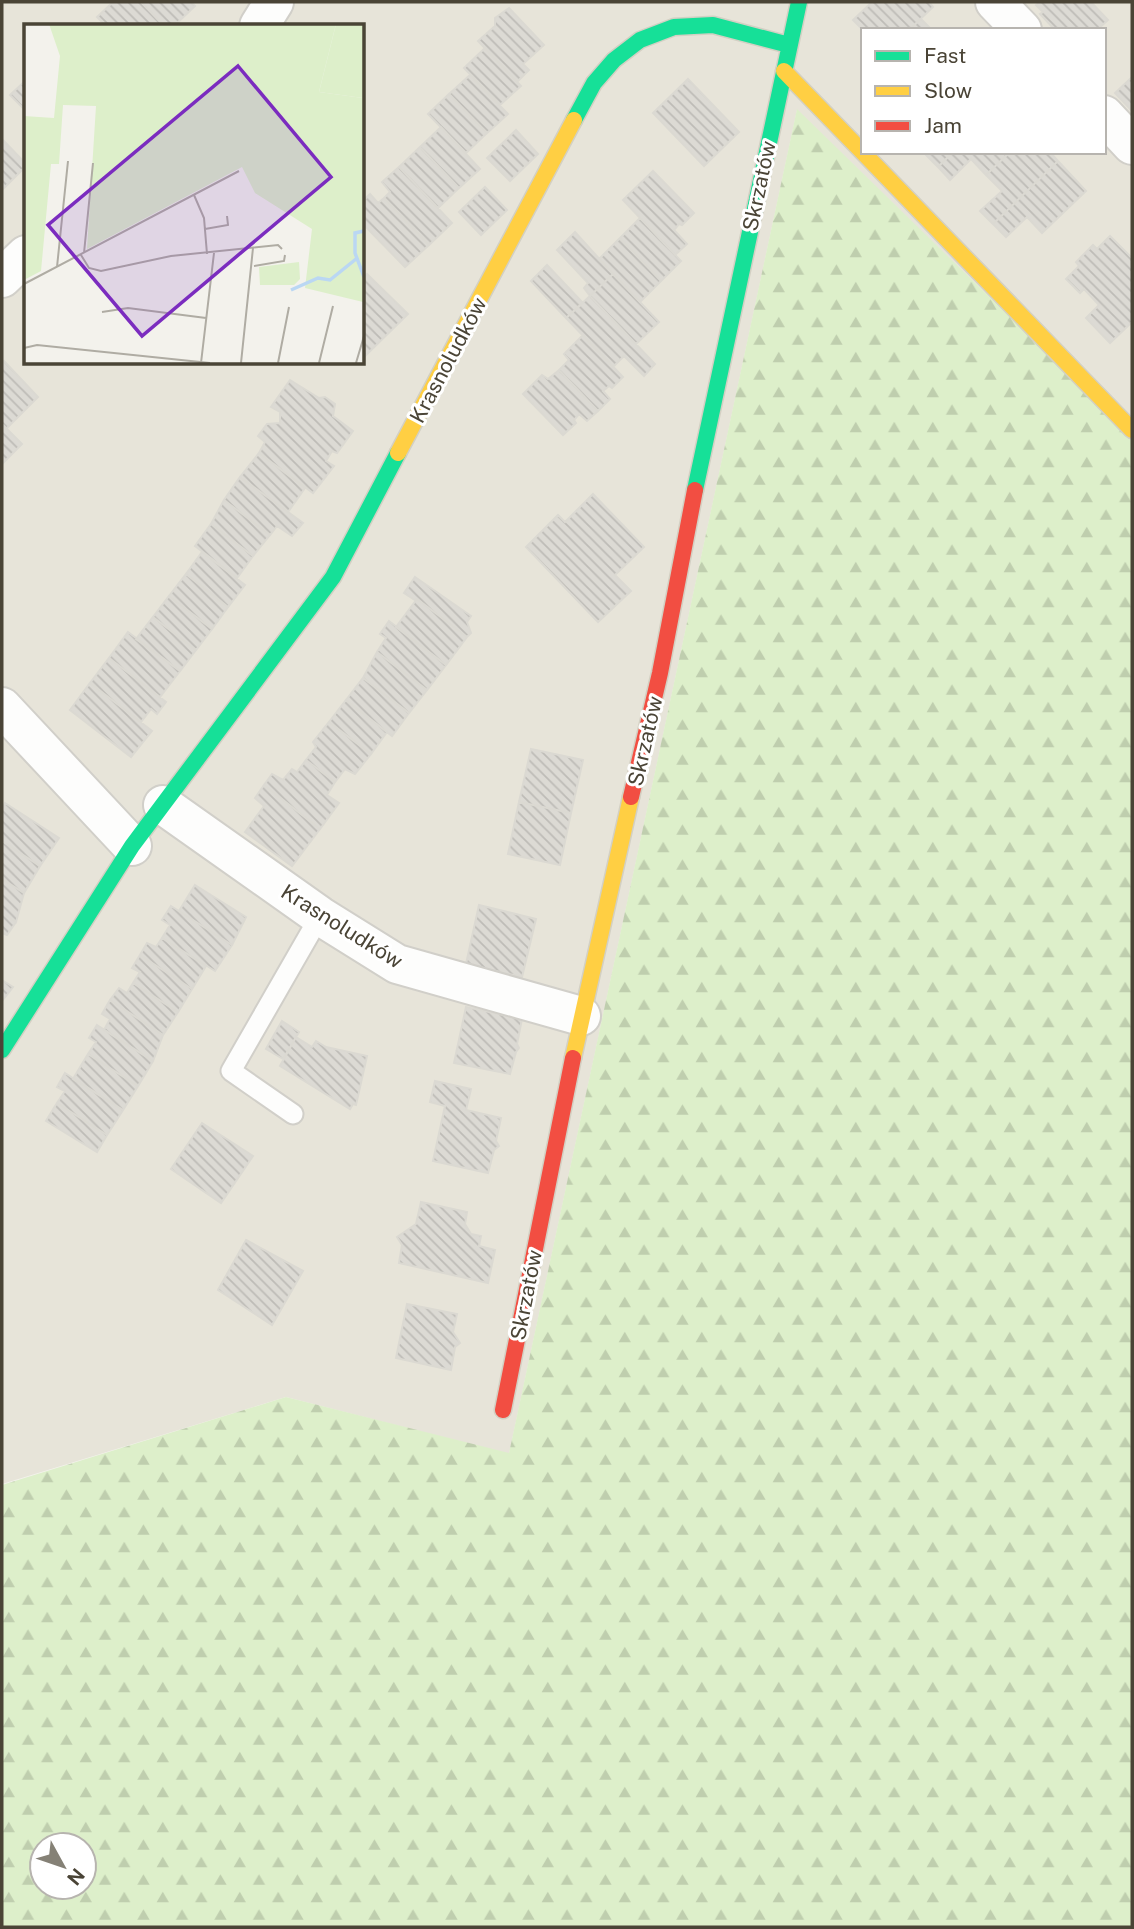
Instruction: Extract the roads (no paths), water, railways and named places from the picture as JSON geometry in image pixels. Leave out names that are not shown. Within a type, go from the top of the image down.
[{"type":"street","points":[[260,24],[274,2]]},
{"type":"street","name":"Skrzatów","points":[[503,1410],[582,1016],[660,673],[704,446],[799,2]]},
{"type":"street","points":[[995,2],[1020,28]]},
{"type":"street","name":"Krasnoludków","points":[[2,1050],[132,846],[333,577],[594,83],[614,60],[640,40],[674,27],[713,25],[789,45]]},
{"type":"street","points":[[784,71],[861,150]]},
{"type":"street","points":[[1106,118],[1132,145]]},
{"type":"street","points":[[864,154],[1132,430]]},
{"type":"street","points":[[2,278],[24,257]]},
{"type":"street","points":[[2,708],[132,846]]},
{"type":"street","name":"Krasnoludków","points":[[163,805],[320,916],[397,964],[582,1016]]},
{"type":"lane","points":[[293,1114],[231,1071],[320,916]]}]
